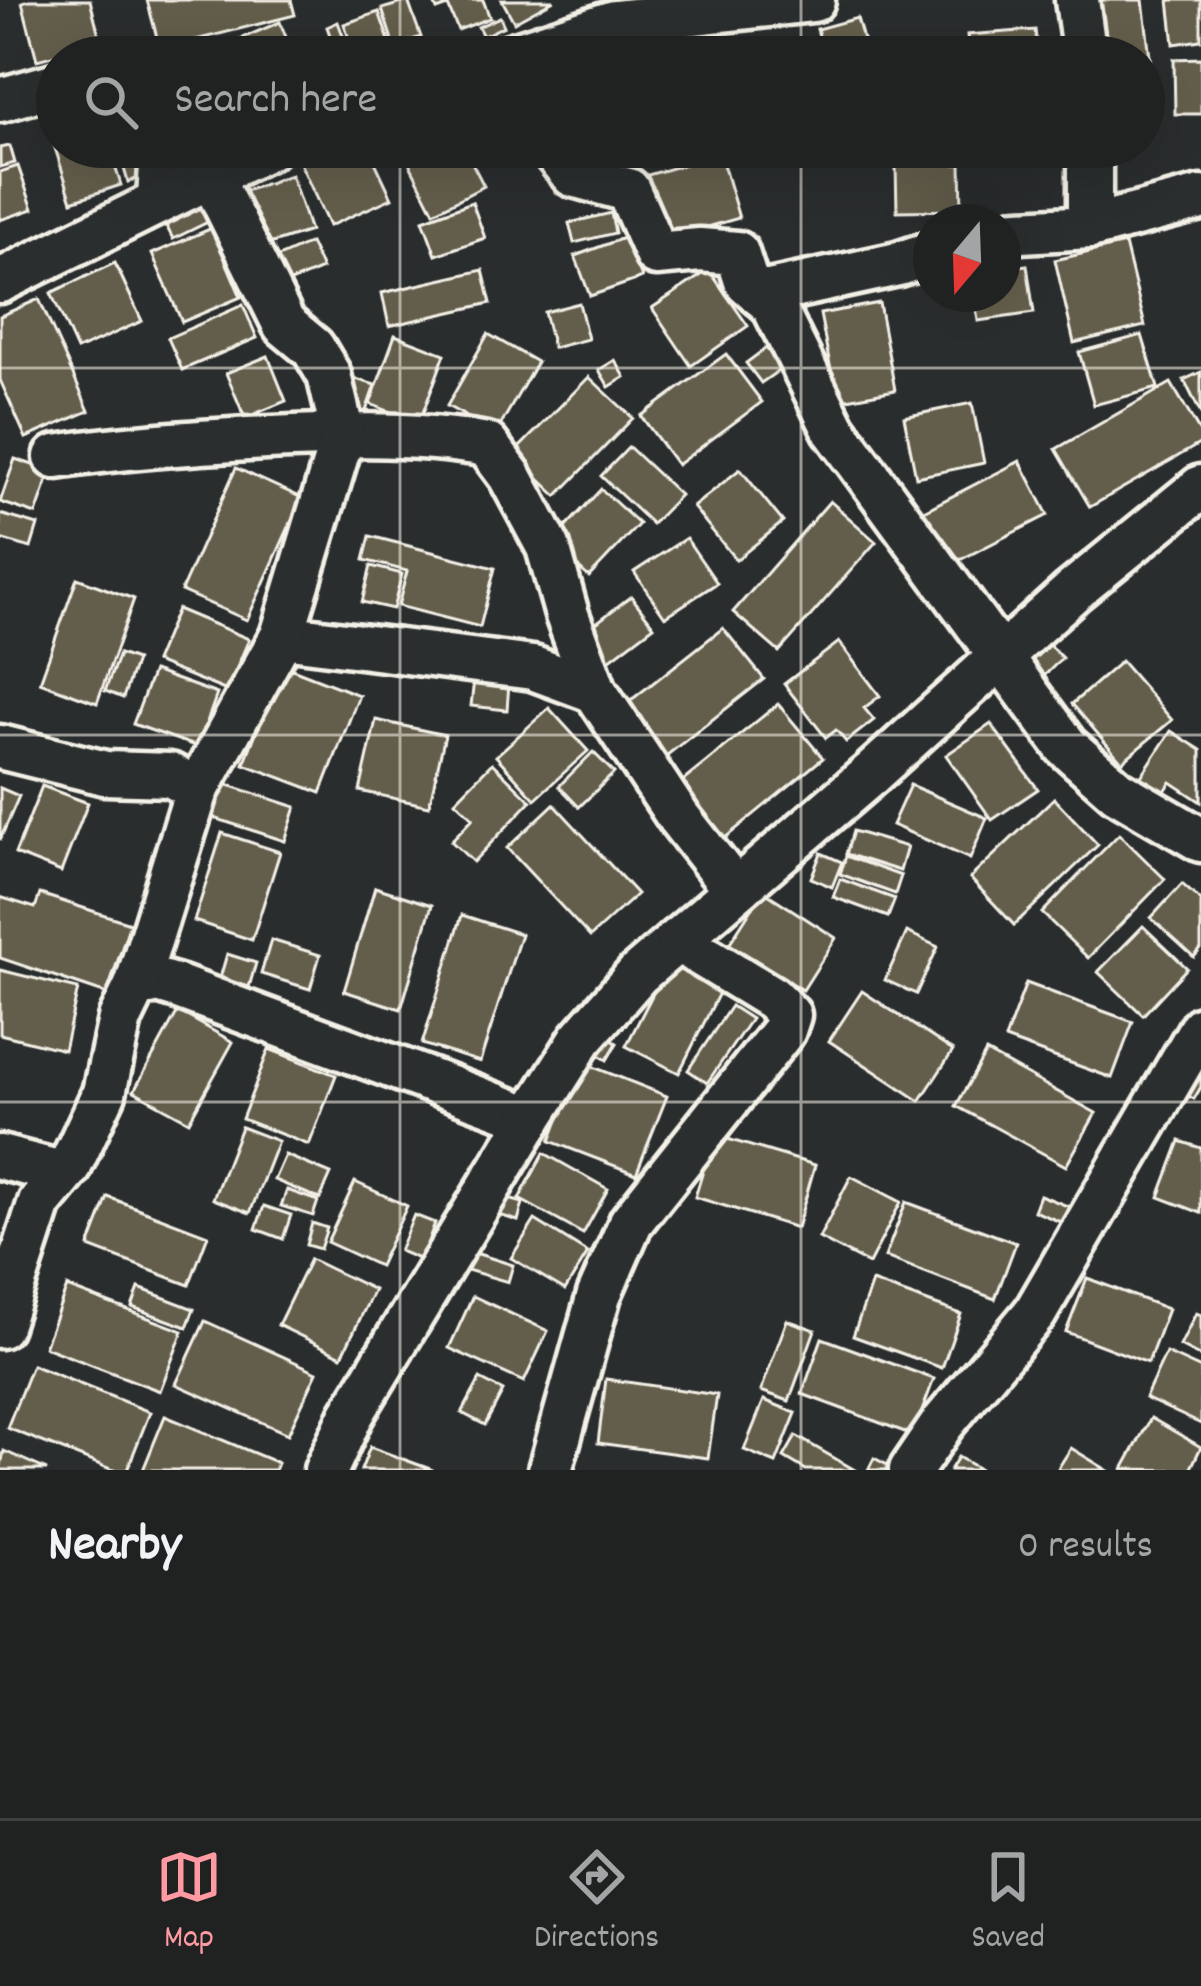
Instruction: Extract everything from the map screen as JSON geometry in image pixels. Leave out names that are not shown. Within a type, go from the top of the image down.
[{"type":"street","points":[[556,36],[607,11],[813,0]]},
{"type":"street","points":[[1077,0],[1082,36]]},
{"type":"street","points":[[0,100],[36,90]]},
{"type":"street","points":[[159,200],[161,168]]},
{"type":"street","points":[[0,281],[223,168]]},
{"type":"street","points":[[567,168],[573,175],[628,190],[656,254],[700,250],[737,254],[746,281],[773,304],[834,429],[1066,746],[1117,791],[1201,840]]},
{"type":"street","points":[[1090,168],[1090,227]]},
{"type":"street","points":[[0,1326],[40,1203],[69,1168],[104,1093],[120,1019],[136,986],[197,790],[282,636],[344,435],[329,375],[313,348],[284,325],[210,174]]},
{"type":"street","points":[[1021,231],[1090,227],[1201,198]]},
{"type":"street","points":[[760,293],[913,259]]},
{"type":"street","points":[[56,457],[125,446],[344,435],[442,437],[487,445],[510,476],[548,547],[566,616],[595,691],[679,818],[734,888]]},
{"type":"street","points":[[326,1470],[351,1416],[531,1118],[581,1039],[638,974],[872,773],[998,656],[1201,488]]},
{"type":"street","points":[[282,636],[533,668],[595,691]]},
{"type":"street","points":[[0,747],[105,773],[170,775],[197,790]]},
{"type":"street","points":[[550,1470],[599,1295],[631,1222],[784,1030],[789,1015],[772,998],[677,940]]},
{"type":"street","points":[[136,986],[158,981],[181,988],[531,1118]]},
{"type":"street","points":[[911,1470],[1035,1313],[1201,1028]]},
{"type":"street","points":[[0,1157],[54,1171],[69,1168]]},
{"type":"building","points":[[90,0],[99,36],[36,36],[36,56],[22,2]]},
{"type":"building","points":[[147,0],[291,0],[295,15],[212,36],[157,36]]},
{"type":"building","points":[[433,0],[483,0],[490,18],[458,30],[448,6],[437,10]]},
{"type":"building","points":[[502,0],[554,0],[514,22]]},
{"type":"building","points":[[1085,0],[1143,0],[1147,36],[1089,36]]},
{"type":"building","points":[[1169,0],[1201,0],[1201,40],[1174,44]]},
{"type":"building","points":[[408,1],[421,36],[391,36],[382,9]]},
{"type":"building","points":[[379,12],[387,36],[348,36],[344,24]]},
{"type":"building","points":[[500,17],[504,26],[483,36],[478,27]]},
{"type":"building","points":[[857,18],[862,36],[819,36],[817,29]]},
{"type":"building","points":[[701,20],[706,36],[648,36]]},
{"type":"building","points":[[280,22],[286,36],[247,36]]},
{"type":"building","points":[[338,22],[343,36],[330,36],[327,27]]},
{"type":"building","points":[[1035,30],[1036,36],[967,36]]},
{"type":"building","points":[[1201,58],[1201,114],[1175,114],[1174,59]]},
{"type":"building","points":[[10,146],[15,163],[0,167],[0,148]]},
{"type":"building","points":[[18,166],[33,209],[0,220],[0,172]]},
{"type":"building","points":[[61,168],[116,168],[121,185],[72,201]]},
{"type":"building","points":[[124,168],[146,168],[148,175],[128,182]]},
{"type":"building","points":[[302,168],[378,168],[392,198],[329,226]]},
{"type":"building","points":[[412,168],[475,168],[484,186],[434,212]]},
{"type":"building","points":[[672,168],[724,168],[739,218],[659,241],[641,177]]},
{"type":"building","points":[[896,168],[961,168],[962,204],[913,204],[913,211],[897,211]]},
{"type":"building","points":[[291,175],[310,231],[257,248],[239,193]]},
{"type":"building","points":[[201,194],[214,219],[173,239],[160,214]]},
{"type":"building","points":[[472,202],[485,238],[436,255],[423,220]]},
{"type":"building","points":[[611,213],[615,233],[574,243],[569,223]]},
{"type":"building","points":[[212,228],[241,297],[182,322],[152,254]]},
{"type":"building","points":[[626,237],[642,278],[590,296],[575,256]]},
{"type":"building","points":[[310,243],[322,269],[274,289],[263,264]]},
{"type":"building","points":[[1125,244],[1145,326],[1074,343],[1055,260]]},
{"type":"building","points":[[115,263],[142,321],[77,350],[51,293]]},
{"type":"building","points":[[1027,265],[1034,313],[978,321],[977,312],[1021,312],[1021,266]]},
{"type":"building","points":[[483,270],[491,303],[389,326],[382,293]]},
{"type":"building","points":[[709,270],[748,326],[691,366],[652,308]]},
{"type":"building","points":[[39,299],[89,411],[26,438],[0,380],[0,316]]},
{"type":"building","points":[[579,303],[588,339],[553,348],[544,312]]},
{"type":"building","points":[[879,303],[895,390],[837,401],[820,314]]},
{"type":"building","points":[[243,305],[257,338],[182,370],[168,338]]},
{"type":"building","points":[[488,334],[537,362],[496,433],[447,406]]},
{"type":"building","points":[[395,335],[445,354],[419,423],[370,404]]},
{"type":"building","points":[[1142,335],[1158,388],[1094,405],[1079,352]]},
{"type":"building","points":[[766,348],[781,369],[761,383],[746,363]]},
{"type":"building","points":[[726,354],[762,402],[677,465],[641,416]]},
{"type":"building","points":[[268,356],[286,401],[245,418],[226,373]]},
{"type":"building","points":[[615,360],[625,377],[609,387],[599,370]]},
{"type":"building","points":[[1201,372],[1201,414],[1184,380]]},
{"type":"building","points":[[589,377],[633,418],[557,496],[513,454]]},
{"type":"building","points":[[356,379],[375,385],[363,420],[344,414]]},
{"type":"building","points":[[1171,383],[1201,434],[1201,443],[1090,507],[1056,449]]},
{"type":"building","points":[[972,403],[984,463],[916,477],[904,417]]},
{"type":"building","points":[[629,447],[680,495],[652,524],[601,476]]},
{"type":"building","points":[[15,459],[51,471],[36,514],[0,502]]},
{"type":"building","points":[[1020,461],[1048,515],[948,566],[920,513]]},
{"type":"building","points":[[236,468],[302,498],[247,620],[181,591]]},
{"type":"building","points":[[740,469],[783,522],[736,560],[693,507]]},
{"type":"building","points":[[601,489],[639,524],[589,577],[551,543]]},
{"type":"building","points":[[830,501],[876,542],[779,652],[733,612]]},
{"type":"building","points":[[0,514],[38,525],[31,548],[0,539]]},
{"type":"building","points":[[370,536],[495,568],[480,627],[398,606],[407,571],[364,560]]},
{"type":"building","points":[[686,538],[717,583],[665,617],[634,572]]},
{"type":"building","points":[[371,566],[402,574],[393,609],[362,602]]},
{"type":"building","points":[[77,578],[134,599],[97,703],[40,682]]},
{"type":"building","points":[[631,596],[654,626],[605,663],[582,634]]},
{"type":"building","points":[[177,609],[249,639],[227,691],[155,662]]},
{"type":"building","points":[[723,628],[764,679],[666,756],[626,704]]},
{"type":"building","points":[[1042,638],[1062,658],[1044,676],[1023,655]]},
{"type":"building","points":[[839,642],[880,696],[864,708],[874,720],[846,742],[836,730],[826,738],[784,684]]},
{"type":"building","points":[[119,654],[136,660],[123,698],[105,691]]},
{"type":"building","points":[[1121,661],[1172,720],[1122,762],[1072,704]]},
{"type":"building","points":[[282,665],[359,695],[321,793],[244,764]]},
{"type":"building","points":[[153,671],[217,694],[198,747],[133,724]]},
{"type":"building","points":[[474,679],[509,683],[507,710],[471,706]]},
{"type":"building","points":[[778,704],[823,758],[724,839],[678,785]]},
{"type":"building","points":[[549,708],[588,751],[535,799],[496,756]]},
{"type":"building","points":[[376,720],[445,735],[429,806],[360,791]]},
{"type":"building","points":[[991,724],[1038,789],[992,820],[946,755]]},
{"type":"building","points":[[1171,731],[1201,750],[1201,802],[1171,782],[1159,800],[1136,784]]},
{"type":"building","points":[[593,752],[614,773],[579,807],[559,786]]},
{"type":"building","points":[[492,763],[531,801],[473,862],[451,841],[473,818],[455,801]]},
{"type":"building","points":[[216,781],[296,807],[285,841],[205,815]]},
{"type":"building","points":[[910,785],[987,818],[970,859],[892,825]]},
{"type":"building","points":[[42,786],[88,803],[61,872],[15,854]]},
{"type":"building","points":[[0,788],[19,796],[0,840]]},
{"type":"building","points":[[1054,798],[1098,845],[1014,925],[970,878]]},
{"type":"building","points":[[554,804],[637,894],[590,937],[507,848]]},
{"type":"building","points":[[853,831],[907,847],[900,871],[846,854]]},
{"type":"building","points":[[222,833],[280,852],[252,940],[194,921]]},
{"type":"building","points":[[1119,834],[1165,879],[1088,958],[1042,913]]},
{"type":"building","points":[[821,853],[842,862],[832,887],[811,878]]},
{"type":"building","points":[[846,856],[901,876],[895,894],[840,874]]},
{"type":"building","points":[[840,879],[895,899],[888,917],[833,897]]},
{"type":"building","points":[[1182,884],[1201,901],[1201,949],[1194,957],[1151,918]]},
{"type":"building","points":[[375,887],[432,905],[401,1009],[344,991]]},
{"type":"building","points":[[763,891],[836,938],[803,990],[729,944]]},
{"type":"building","points":[[40,894],[130,923],[107,994],[0,958],[0,897],[35,908]]},
{"type":"building","points":[[462,915],[521,934],[480,1062],[422,1044]]},
{"type":"building","points":[[1143,926],[1187,968],[1143,1015],[1098,972]]},
{"type":"building","points":[[907,932],[938,947],[916,994],[885,980]]},
{"type":"building","points":[[271,940],[320,955],[310,989],[261,974]]},
{"type":"building","points":[[227,954],[256,963],[249,987],[220,978]]},
{"type":"building","points":[[668,964],[720,991],[679,1073],[626,1046]]},
{"type":"building","points":[[0,970],[78,989],[64,1050],[0,1034]]},
{"type":"building","points":[[1026,983],[1133,1022],[1112,1078],[1005,1039]]},
{"type":"building","points":[[862,991],[953,1051],[920,1101],[829,1041]]},
{"type":"building","points":[[731,1006],[751,1019],[707,1083],[688,1070]]},
{"type":"building","points":[[178,1011],[233,1042],[189,1121],[134,1091]]},
{"type":"building","points":[[597,1032],[617,1043],[607,1060],[587,1048]]},
{"type":"building","points":[[269,1049],[336,1075],[309,1145],[242,1119]]},
{"type":"building","points":[[986,1052],[1096,1113],[1066,1166],[956,1106]]},
{"type":"building","points":[[581,1062],[667,1096],[636,1174],[550,1141]]},
{"type":"building","points":[[1191,1067],[1201,1073],[1201,1087],[1194,1099],[1178,1090]]},
{"type":"building","points":[[241,1127],[278,1141],[250,1213],[213,1199]]},
{"type":"building","points":[[714,1135],[815,1165],[797,1228],[695,1197]]},
{"type":"building","points":[[1180,1141],[1201,1148],[1201,1213],[1159,1197]]},
{"type":"building","points":[[544,1153],[608,1189],[583,1234],[519,1199]]},
{"type":"building","points":[[285,1155],[331,1174],[320,1199],[274,1180]]},
{"type":"building","points":[[851,1176],[901,1202],[869,1264],[819,1238]]},
{"type":"building","points":[[355,1182],[407,1206],[379,1266],[327,1242]]},
{"type":"building","points":[[287,1190],[318,1201],[313,1216],[281,1206]]},
{"type":"building","points":[[1040,1195],[1070,1207],[1063,1223],[1034,1211]]},
{"type":"building","points":[[498,1196],[523,1203],[518,1221],[493,1213]]},
{"type":"building","points":[[108,1197],[208,1235],[189,1285],[89,1247]]},
{"type":"building","points":[[906,1202],[1016,1243],[995,1299],[885,1257]]},
{"type":"building","points":[[264,1206],[291,1215],[283,1239],[256,1229]]},
{"type":"building","points":[[414,1215],[435,1223],[421,1260],[399,1251]]},
{"type":"building","points":[[535,1220],[588,1253],[565,1290],[511,1258]]},
{"type":"building","points":[[312,1223],[327,1228],[320,1249],[306,1245]]},
{"type":"building","points":[[472,1252],[513,1265],[508,1282],[467,1270]]},
{"type":"building","points":[[310,1259],[374,1290],[342,1356],[278,1325]]},
{"type":"building","points":[[1087,1278],[1168,1309],[1148,1363],[1066,1332]]},
{"type":"building","points":[[872,1282],[961,1314],[942,1368],[853,1336]]},
{"type":"building","points":[[67,1287],[183,1331],[160,1391],[44,1347]]},
{"type":"building","points":[[139,1288],[194,1309],[187,1327],[132,1307]]},
{"type":"building","points":[[473,1296],[548,1331],[524,1382],[449,1348]]},
{"type":"building","points":[[1196,1313],[1201,1315],[1201,1357],[1180,1346]]},
{"type":"building","points":[[787,1320],[815,1330],[789,1401],[761,1391]]},
{"type":"building","points":[[205,1321],[317,1372],[288,1434],[176,1384]]},
{"type":"building","points":[[822,1338],[934,1379],[913,1435],[802,1394]]},
{"type":"building","points":[[1166,1353],[1201,1369],[1201,1424],[1145,1398]]},
{"type":"building","points":[[32,1365],[150,1412],[127,1470],[113,1470],[7,1428]]},
{"type":"building","points":[[480,1379],[503,1391],[485,1425],[462,1413]]},
{"type":"building","points":[[606,1379],[717,1395],[708,1458],[598,1443]]},
{"type":"building","points":[[764,1400],[796,1413],[776,1463],[744,1450]]},
{"type":"building","points":[[165,1416],[278,1463],[275,1470],[143,1470]]},
{"type":"building","points":[[1151,1418],[1201,1447],[1190,1470],[1123,1469]]},
{"type":"building","points":[[796,1436],[855,1470],[806,1470],[784,1457]]},
{"type":"building","points":[[370,1447],[433,1470],[361,1470]]},
{"type":"building","points":[[1071,1448],[1107,1470],[1057,1470]]},
{"type":"building","points":[[4,1451],[47,1470],[0,1470]]},
{"type":"building","points":[[958,1457],[981,1470],[950,1470]]},
{"type":"building","points":[[874,1458],[893,1468],[892,1470],[868,1470]]}]
